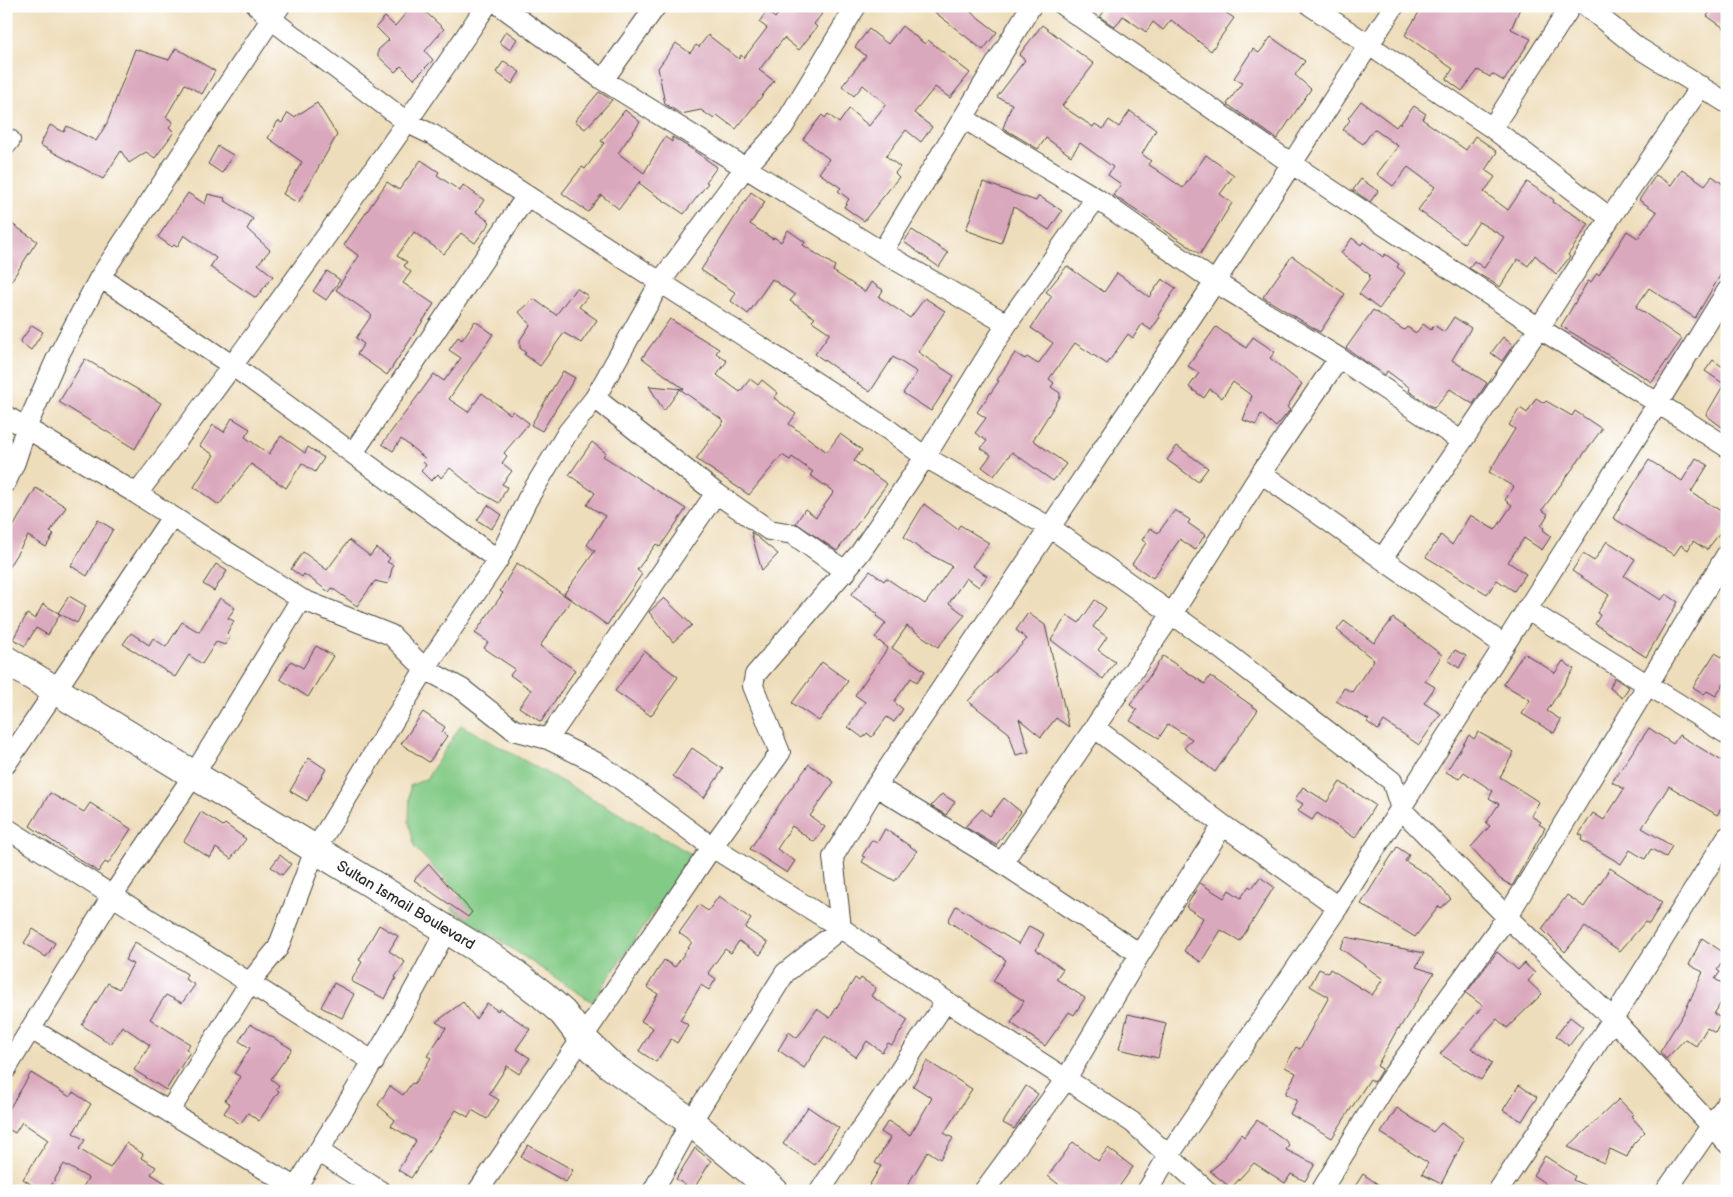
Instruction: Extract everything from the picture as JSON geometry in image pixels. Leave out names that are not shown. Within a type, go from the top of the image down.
[{"type":"street","points":[[137,494],[233,366],[408,123],[486,6]]},
{"type":"street","points":[[501,6],[603,80],[744,169],[1007,324]]},
{"type":"street","points":[[603,80],[656,6]]},
{"type":"street","points":[[169,1112],[250,982],[278,948],[315,850],[425,669],[498,560],[527,500],[568,432],[595,398],[661,281],[744,169],[783,127],[856,6]]},
{"type":"street","points":[[882,252],[1031,6]]},
{"type":"street","points":[[1064,6],[1292,164],[1539,328],[1727,447]]},
{"type":"street","points":[[1311,6],[1492,128],[1610,218]]},
{"type":"street","points":[[841,928],[833,857],[876,786],[1215,282],[1394,6]]},
{"type":"street","points":[[1492,128],[1571,6]]},
{"type":"street","points":[[1586,6],[1637,47],[1727,103]]},
{"type":"street","points":[[6,482],[26,428],[76,319],[100,277],[269,10],[408,123],[433,135],[526,197],[661,281],[888,430],[925,457],[1051,528],[1172,614],[1392,781],[1401,809],[1507,917],[1613,1019],[1727,1142]]},
{"type":"street","points":[[1382,560],[1539,328],[1610,218],[1701,86]]},
{"type":"street","points":[[963,118],[1096,198],[1215,282],[1339,358],[1461,441]]},
{"type":"street","points":[[353,453],[526,197]]},
{"type":"street","points":[[478,1191],[712,847],[780,753],[753,686],[755,675],[846,572],[925,457],[1007,324],[1096,198]]},
{"type":"street","points":[[100,277],[233,366],[498,560]]},
{"type":"street","points":[[1148,1191],[1169,1155],[1338,908],[1727,291]]},
{"type":"street","points":[[1002,863],[1172,614],[1261,473],[1339,358]]},
{"type":"street","points":[[595,398],[716,493],[769,530],[792,534],[846,572]]},
{"type":"street","points":[[6,416],[137,494],[301,599],[391,635],[425,669],[462,689],[514,730],[548,739],[601,765],[712,847],[841,928],[946,1001],[1132,1122],[1207,1191]]},
{"type":"street","points":[[1261,473],[1504,645]]},
{"type":"street","points":[[548,739],[716,493]]},
{"type":"street","points":[[6,764],[172,517]]},
{"type":"street","points":[[1321,1191],[1389,1080],[1507,917],[1727,554]]},
{"type":"street","points":[[6,1069],[112,896],[193,776],[301,599]]},
{"type":"street","points":[[1526,609],[1727,734]]},
{"type":"street","name":"Sultan Ismail Boulevard","points":[[6,660],[55,692],[447,928],[498,961],[543,995],[563,1013],[583,1039],[610,1065],[691,1122],[774,1191]]},
{"type":"street","points":[[1095,728],[1223,825],[1338,908]]},
{"type":"street","points":[[876,786],[1002,863],[1140,954]]},
{"type":"street","points":[[984,1191],[1066,1080],[1140,954],[1223,825]]},
{"type":"street","points":[[6,828],[374,1062]]},
{"type":"street","points":[[1498,1191],[1613,1019],[1727,837]]},
{"type":"street","points":[[31,1028],[295,1189],[320,1152],[374,1062],[413,994],[447,928]]},
{"type":"street","points":[[653,1191],[691,1122],[785,973],[841,928]]},
{"type":"street","points":[[820,1191],[946,1001]]},
{"type":"street","points":[[1666,1191],[1727,1103]]},
{"type":"street","points":[[320,1152],[380,1191]]},
{"type":"green space","points":[[461,725],[693,855],[592,1002],[452,909],[461,895],[415,848],[409,822],[410,786],[427,778]]},
{"type":"building","points":[[412,6],[419,6],[444,29],[425,51],[433,60],[414,79],[401,66],[395,72],[378,56],[378,50],[389,40],[376,27],[385,17],[395,26]]},
{"type":"building","points":[[784,6],[828,6],[814,24],[817,27],[799,50],[784,38],[759,70],[774,81],[736,129],[717,115],[714,119],[701,110],[681,114],[665,104],[658,68],[676,43],[690,53],[696,45],[699,47],[708,35],[739,59],[741,55],[744,58],[767,28],[759,22],[767,11],[775,18]]},
{"type":"building","points":[[927,6],[963,6],[997,32],[983,50]]},
{"type":"building","points":[[1108,6],[1216,6],[1234,18],[1211,51],[1171,20],[1163,30],[1153,22],[1146,32],[1123,16],[1115,27],[1100,17]]},
{"type":"building","points":[[1423,6],[1521,6],[1511,29],[1531,39],[1504,81],[1492,74],[1490,77],[1478,70],[1462,91],[1446,79],[1453,69],[1405,35]]},
{"type":"building","points":[[1714,6],[1727,6],[1727,30],[1707,16]]},
{"type":"building","points":[[1042,25],[1094,64],[1062,106],[1093,127],[1095,124],[1103,129],[1109,120],[1119,127],[1130,111],[1156,130],[1142,154],[1151,161],[1148,164],[1183,188],[1206,155],[1234,175],[1220,194],[1232,203],[1200,254],[1113,195],[1121,184],[1108,175],[1113,167],[1080,143],[1071,156],[1046,138],[1038,149],[1003,128],[1012,104],[997,97],[1025,60],[1019,55]]},
{"type":"building","points":[[902,26],[925,44],[928,40],[970,73],[950,98],[935,87],[914,113],[932,127],[921,142],[906,130],[886,156],[900,167],[895,173],[899,177],[864,221],[844,207],[849,199],[838,191],[841,188],[819,173],[829,159],[803,139],[822,115],[825,118],[828,114],[839,123],[849,109],[869,126],[886,104],[863,85],[854,96],[842,86],[866,56],[855,47],[869,29],[888,44]]},
{"type":"building","points":[[506,31],[517,39],[510,50],[499,42]]},
{"type":"building","points":[[1271,37],[1305,61],[1295,75],[1311,89],[1277,139],[1227,104],[1242,83],[1234,78],[1253,49],[1259,53]]},
{"type":"building","points":[[176,48],[215,71],[202,94],[185,84],[166,117],[173,122],[169,127],[174,132],[155,158],[146,152],[129,163],[121,151],[103,179],[40,145],[50,125],[64,132],[67,126],[96,141],[107,123],[135,49],[169,60]]},
{"type":"building","points":[[504,61],[520,72],[512,84],[496,72]]},
{"type":"building","points":[[599,92],[612,100],[585,129],[575,121]]},
{"type":"building","points":[[1361,101],[1396,127],[1414,106],[1426,114],[1422,119],[1466,150],[1475,136],[1491,147],[1497,152],[1485,170],[1495,177],[1484,192],[1508,210],[1527,182],[1554,200],[1553,202],[1589,224],[1568,255],[1570,257],[1556,274],[1535,255],[1528,266],[1518,259],[1500,287],[1469,268],[1474,261],[1484,268],[1504,237],[1479,222],[1464,243],[1418,210],[1435,187],[1408,167],[1393,186],[1377,174],[1398,146],[1374,129],[1363,144],[1343,130],[1350,120],[1348,118]]},
{"type":"building","points":[[317,103],[337,135],[298,203],[283,194],[302,162],[268,138],[278,121],[282,123],[288,113],[294,117]]},
{"type":"building","points":[[625,110],[640,122],[618,153],[644,173],[665,137],[672,142],[672,137],[717,167],[706,182],[708,183],[684,214],[639,183],[640,181],[619,209],[601,195],[588,212],[562,193],[582,167],[585,169],[604,143],[601,141]]},
{"type":"building","points":[[218,146],[233,155],[222,173],[208,164]]},
{"type":"building","points":[[421,160],[439,172],[437,175],[460,191],[463,185],[484,200],[476,212],[490,222],[475,243],[461,233],[444,254],[414,232],[397,256],[407,262],[404,266],[411,272],[403,283],[434,304],[387,375],[357,354],[364,344],[356,338],[372,315],[336,290],[359,256],[344,245],[387,182],[399,190]]},
{"type":"building","points":[[1682,169],[1705,185],[1712,176],[1727,187],[1727,264],[1695,318],[1649,288],[1636,307],[1682,339],[1652,382],[1561,326],[1588,281],[1591,282],[1597,273],[1599,275],[1627,231],[1638,238],[1657,212],[1639,200],[1656,175],[1671,185]]},
{"type":"building","points":[[1361,179],[1378,191],[1370,202],[1353,190]]},
{"type":"building","points":[[983,182],[1036,201],[1039,196],[1062,211],[1049,230],[1014,207],[1001,243],[966,230]]},
{"type":"building","points":[[751,192],[765,202],[750,224],[773,239],[774,237],[781,242],[788,230],[805,242],[803,245],[835,266],[833,271],[865,292],[871,282],[883,290],[879,297],[910,318],[925,298],[945,311],[918,352],[954,376],[931,411],[903,393],[917,372],[893,357],[870,392],[815,354],[830,333],[812,321],[815,318],[790,301],[795,295],[772,279],[748,314],[731,301],[736,293],[701,270]]},
{"type":"building","points":[[188,193],[205,204],[208,194],[225,198],[224,200],[253,219],[247,229],[270,250],[258,264],[273,276],[256,298],[210,267],[216,258],[184,235],[177,247],[174,245],[172,247],[158,237]]},
{"type":"building","points":[[6,220],[37,241],[6,289]]},
{"type":"building","points":[[912,230],[948,253],[939,267],[904,242]]},
{"type":"building","points":[[1352,238],[1361,245],[1363,242],[1383,257],[1385,254],[1399,264],[1397,267],[1405,273],[1379,309],[1359,294],[1370,279],[1368,277],[1370,275],[1341,253]]},
{"type":"building","points":[[1292,256],[1345,294],[1320,332],[1263,297]]},
{"type":"building","points":[[1067,266],[1104,292],[1117,273],[1149,297],[1162,279],[1176,288],[1158,315],[1160,317],[1151,330],[1142,324],[1133,338],[1128,334],[1107,364],[1075,343],[1049,379],[1054,383],[1051,387],[1060,393],[1060,397],[1033,440],[1066,464],[1053,481],[1012,452],[994,476],[982,467],[991,455],[981,448],[987,441],[975,433],[986,418],[977,412],[999,381],[997,380],[1015,353],[1025,359],[1027,357],[1038,364],[1053,343],[1031,328],[1052,296],[1046,292]]},
{"type":"building","points":[[327,271],[340,280],[326,300],[313,291]]},
{"type":"building","points":[[576,288],[588,296],[579,307],[597,320],[581,343],[564,333],[540,366],[524,354],[526,353],[520,348],[520,340],[530,325],[519,312],[534,299],[556,315]]},
{"type":"building","points":[[1373,310],[1404,330],[1407,327],[1416,333],[1423,324],[1431,330],[1434,325],[1444,332],[1454,317],[1471,328],[1452,360],[1487,383],[1473,404],[1450,389],[1434,408],[1409,391],[1410,388],[1387,371],[1385,375],[1346,348]]},
{"type":"building","points":[[670,319],[719,349],[716,353],[727,361],[717,375],[740,392],[750,379],[758,385],[762,380],[778,393],[774,398],[796,414],[789,424],[827,452],[840,434],[862,450],[854,461],[887,484],[837,551],[796,523],[805,509],[816,517],[834,492],[810,475],[813,472],[792,457],[790,460],[782,455],[749,495],[696,459],[724,421],[680,389],[664,411],[649,386],[684,389],[642,358]]},
{"type":"building","points":[[475,321],[493,334],[449,399],[468,412],[482,393],[510,414],[513,411],[529,423],[504,453],[507,456],[502,463],[512,471],[502,484],[507,487],[499,503],[478,491],[450,468],[441,478],[438,474],[431,481],[421,471],[426,465],[423,462],[426,459],[401,439],[393,451],[382,444],[434,374],[444,381],[461,358],[449,350],[458,337],[462,340]]},
{"type":"building","points":[[32,325],[43,332],[31,350],[20,342]]},
{"type":"building","points":[[1216,327],[1246,348],[1253,337],[1275,352],[1270,358],[1302,384],[1287,407],[1290,410],[1276,427],[1261,414],[1256,425],[1243,420],[1252,396],[1233,382],[1222,398],[1210,389],[1204,398],[1189,387],[1199,373],[1188,366]]},
{"type":"building","points":[[1503,337],[1513,345],[1502,361],[1491,353]]},
{"type":"building","points":[[85,359],[161,403],[135,449],[59,402]]},
{"type":"building","points":[[1713,360],[1727,370],[1727,431],[1706,415],[1724,384],[1705,371]]},
{"type":"building","points":[[563,371],[575,378],[542,431],[531,425]]},
{"type":"building","points":[[1536,398],[1544,403],[1546,401],[1572,416],[1575,411],[1602,429],[1542,510],[1548,514],[1541,526],[1551,536],[1542,550],[1524,538],[1508,562],[1526,574],[1514,591],[1497,580],[1487,594],[1426,557],[1441,535],[1452,545],[1470,515],[1495,530],[1512,505],[1505,500],[1514,487],[1489,472],[1515,429],[1509,425],[1520,408],[1527,413]]},
{"type":"building","points":[[232,418],[250,429],[245,437],[269,454],[281,436],[305,453],[308,447],[324,458],[315,472],[302,463],[286,488],[251,464],[219,505],[194,487],[214,455],[200,446],[213,425],[224,432]]},
{"type":"building","points":[[592,442],[606,453],[603,456],[686,509],[660,547],[656,544],[637,570],[642,574],[607,625],[564,594],[595,551],[587,545],[605,516],[587,505],[595,493],[569,475]]},
{"type":"building","points":[[1177,446],[1208,468],[1199,480],[1197,481],[1167,460]]},
{"type":"building","points":[[1696,458],[1708,465],[1691,492],[1727,515],[1727,523],[1707,550],[1693,541],[1688,550],[1681,545],[1674,555],[1613,518],[1649,460],[1682,481]]},
{"type":"building","points":[[36,488],[66,507],[50,532],[54,534],[46,547],[28,536],[6,571],[6,539]]},
{"type":"building","points":[[924,504],[957,529],[960,525],[989,543],[972,566],[987,576],[979,587],[966,578],[949,603],[965,615],[938,647],[907,626],[892,648],[925,671],[917,682],[911,678],[894,702],[903,709],[894,722],[887,717],[872,737],[867,733],[863,738],[848,727],[865,702],[855,695],[888,648],[875,638],[886,623],[876,616],[878,614],[851,595],[870,571],[884,581],[886,578],[925,604],[952,566],[923,551],[904,537]]},
{"type":"building","points":[[488,505],[502,515],[491,529],[477,520]]},
{"type":"building","points":[[1175,510],[1190,520],[1188,523],[1205,535],[1195,550],[1180,539],[1153,578],[1132,564],[1146,543],[1142,540],[1150,528],[1158,533]]},
{"type":"building","points":[[98,520],[113,529],[87,576],[71,566]]},
{"type":"building","points":[[751,532],[778,554],[762,571]]},
{"type":"building","points":[[349,540],[370,556],[376,548],[390,558],[387,562],[393,565],[388,584],[375,581],[357,606],[332,588],[329,592],[304,574],[302,577],[291,569],[303,552],[327,570]]},
{"type":"building","points":[[1607,541],[1635,559],[1624,576],[1661,600],[1666,594],[1678,602],[1646,657],[1595,624],[1600,615],[1597,613],[1609,595],[1572,571],[1583,554],[1594,561]]},
{"type":"building","points":[[517,563],[571,600],[540,646],[575,670],[541,722],[519,707],[531,690],[510,675],[515,669],[484,648],[488,642],[475,633],[503,593],[500,591]]},
{"type":"building","points":[[216,564],[227,571],[214,591],[203,584]]},
{"type":"building","points":[[69,596],[86,606],[77,623],[58,613]]},
{"type":"building","points":[[220,598],[235,608],[228,618],[234,621],[227,633],[230,636],[225,645],[216,642],[202,664],[189,655],[175,677],[123,644],[131,633],[149,645],[153,638],[166,647],[182,622],[199,632]]},
{"type":"building","points":[[664,598],[692,625],[673,642],[649,612]]},
{"type":"building","points":[[1095,600],[1106,608],[1093,627],[1107,637],[1098,650],[1115,662],[1103,679],[1051,640],[1067,615],[1079,623]]},
{"type":"building","points":[[43,604],[60,614],[48,635],[36,628],[25,646],[13,639],[27,614],[35,619]]},
{"type":"building","points":[[1028,613],[1045,625],[1069,727],[1056,718],[1041,737],[1019,719],[1029,752],[1016,755],[1009,733],[968,701],[1027,639],[1016,630]]},
{"type":"building","points":[[1393,618],[1442,655],[1425,681],[1435,687],[1424,703],[1441,714],[1419,745],[1384,721],[1378,730],[1367,722],[1369,720],[1336,701],[1344,688],[1352,692],[1374,660],[1337,630],[1344,621],[1374,643]]},
{"type":"building","points":[[316,646],[333,656],[308,697],[280,679],[291,661],[303,668]]},
{"type":"building","points":[[1455,650],[1466,656],[1459,668],[1448,660]]},
{"type":"building","points":[[644,651],[678,677],[651,716],[615,691]]},
{"type":"building","points":[[1524,653],[1555,673],[1563,661],[1574,669],[1547,711],[1561,720],[1554,733],[1522,714],[1530,700],[1503,684]]},
{"type":"building","points":[[1715,653],[1727,660],[1727,679],[1716,696],[1707,691],[1704,694],[1693,687]]},
{"type":"building","points":[[1163,656],[1205,684],[1210,676],[1258,710],[1215,772],[1184,748],[1192,739],[1168,724],[1159,738],[1130,721],[1137,710],[1130,705]]},
{"type":"building","points":[[822,662],[848,681],[819,721],[792,703]]},
{"type":"building","points":[[1614,678],[1629,687],[1622,698],[1610,688]]},
{"type":"building","points":[[423,712],[445,727],[442,732],[447,736],[429,762],[401,744]]},
{"type":"building","points":[[1649,728],[1673,744],[1679,735],[1727,764],[1727,799],[1717,815],[1669,786],[1642,828],[1672,846],[1666,857],[1651,849],[1645,859],[1630,850],[1621,864],[1581,840],[1583,836],[1579,834],[1593,813],[1604,820],[1624,789],[1612,782]]},
{"type":"building","points":[[1478,732],[1514,752],[1500,777],[1539,802],[1531,816],[1541,822],[1539,824],[1545,828],[1512,886],[1500,879],[1471,847],[1490,826],[1486,823],[1499,804],[1489,798],[1493,791],[1464,772],[1459,779],[1446,772],[1469,735],[1474,739]]},
{"type":"building","points":[[692,748],[723,769],[704,798],[673,776]]},
{"type":"building","points":[[309,758],[326,769],[307,801],[290,791]]},
{"type":"building","points":[[809,764],[834,782],[810,816],[825,827],[814,842],[792,826],[777,849],[795,861],[787,873],[750,849]]},
{"type":"building","points":[[1340,782],[1375,805],[1355,838],[1317,813],[1312,820],[1298,811],[1303,804],[1295,799],[1303,787],[1327,802]]},
{"type":"building","points":[[50,793],[84,812],[90,803],[131,829],[108,864],[105,862],[98,872],[30,826]]},
{"type":"building","points":[[942,794],[955,802],[946,815],[931,806]]},
{"type":"building","points":[[1004,798],[1021,812],[996,845],[965,827],[982,809],[990,816]]},
{"type":"building","points":[[201,812],[223,826],[225,824],[246,839],[231,859],[216,848],[210,858],[184,841]]},
{"type":"building","points":[[885,829],[917,851],[895,881],[862,862],[865,857],[862,856],[872,840],[877,843]]},
{"type":"building","points":[[1397,847],[1409,855],[1405,861],[1431,877],[1451,899],[1441,908],[1439,906],[1415,937],[1361,904]]},
{"type":"building","points":[[280,855],[291,864],[282,875],[271,867]]},
{"type":"building","points":[[429,864],[472,912],[468,917],[414,880]]},
{"type":"building","points":[[1610,868],[1662,902],[1649,924],[1645,922],[1620,951],[1585,927],[1565,952],[1542,929],[1567,895],[1584,907]]},
{"type":"building","points":[[1260,877],[1274,887],[1240,941],[1221,930],[1201,962],[1184,951],[1203,918],[1186,907],[1200,883],[1224,898],[1229,890],[1241,898],[1249,886],[1252,888]]},
{"type":"building","points":[[719,896],[751,919],[745,928],[768,943],[760,955],[739,941],[731,953],[725,949],[708,973],[716,979],[709,990],[701,985],[680,1020],[688,1025],[677,1043],[671,1039],[656,1062],[639,1051],[653,1028],[641,1021],[658,994],[647,987],[664,960],[675,967],[692,942],[679,933],[699,905],[708,911]]},
{"type":"building","points":[[956,906],[1019,944],[1029,926],[1044,934],[1036,950],[1063,969],[1056,979],[1085,998],[1074,1015],[1069,1012],[1045,1046],[1011,1023],[1024,1001],[993,981],[1006,960],[948,921]]},
{"type":"building","points":[[379,925],[398,936],[389,951],[405,962],[395,977],[385,999],[351,981],[362,962],[359,960]]},
{"type":"building","points":[[33,929],[55,943],[46,957],[24,943]]},
{"type":"building","points":[[1346,937],[1424,953],[1416,967],[1434,973],[1398,1028],[1377,1066],[1382,1069],[1374,1082],[1370,1079],[1332,1138],[1290,1114],[1297,1100],[1285,1094],[1296,1073],[1285,1067],[1296,1047],[1300,1049],[1329,997],[1310,986],[1319,969],[1328,973],[1330,969],[1372,995],[1383,979],[1340,948]]},
{"type":"building","points":[[1702,938],[1727,955],[1717,970],[1720,972],[1715,979],[1727,986],[1727,993],[1714,1014],[1723,1019],[1715,1033],[1707,1028],[1696,1046],[1685,1039],[1666,1059],[1660,1052],[1685,1011],[1703,972],[1689,965]]},
{"type":"building","points":[[135,942],[187,974],[185,979],[195,985],[182,1003],[166,995],[150,1019],[190,1044],[186,1049],[190,1052],[166,1090],[134,1070],[150,1045],[122,1026],[111,1044],[82,1025],[108,983],[119,989],[133,964],[125,960]]},
{"type":"building","points":[[1497,952],[1518,970],[1524,963],[1535,973],[1528,981],[1542,994],[1507,1028],[1497,1019],[1471,1048],[1492,1063],[1481,1080],[1440,1054],[1483,1006],[1466,993]]},
{"type":"building","points":[[855,978],[859,981],[861,978],[876,988],[871,996],[908,1020],[892,1045],[888,1043],[882,1052],[867,1041],[856,1057],[825,1036],[804,1068],[778,1050],[789,1032],[797,1038],[817,1009],[830,1018]]},
{"type":"building","points":[[334,983],[354,994],[342,1018],[321,1007]]},
{"type":"building","points":[[463,1002],[476,1019],[487,1003],[498,1011],[499,1008],[530,1029],[516,1049],[530,1058],[519,1074],[507,1066],[489,1094],[499,1100],[487,1119],[472,1110],[468,1117],[456,1110],[411,1178],[398,1170],[416,1141],[391,1126],[395,1120],[378,1105],[390,1086],[403,1095],[412,1083],[414,1084],[431,1058],[427,1056],[446,1028],[436,1022]]},
{"type":"building","points":[[1128,1014],[1166,1023],[1158,1058],[1119,1049]]},
{"type":"building","points":[[1570,1017],[1583,1027],[1569,1046],[1556,1036]]},
{"type":"building","points":[[250,1024],[292,1049],[271,1079],[279,1085],[276,1089],[279,1091],[259,1121],[248,1113],[240,1124],[224,1113],[230,1104],[225,1100],[241,1077],[234,1073],[250,1048],[239,1041]]},
{"type":"building","points":[[927,1061],[972,1089],[944,1133],[953,1138],[940,1159],[928,1151],[904,1191],[866,1191],[881,1166],[875,1163],[890,1138],[881,1132],[888,1121],[910,1135],[932,1098],[913,1086]]},
{"type":"building","points":[[31,1073],[70,1097],[73,1092],[91,1104],[73,1133],[85,1140],[79,1149],[110,1168],[126,1143],[143,1154],[141,1158],[156,1167],[151,1174],[178,1191],[81,1191],[88,1178],[64,1164],[48,1191],[41,1191],[23,1179],[48,1140],[22,1122],[15,1133],[6,1128],[6,1114]]},
{"type":"building","points":[[1519,1085],[1537,1097],[1522,1121],[1503,1110]]},
{"type":"building","points":[[1026,1086],[1038,1094],[1014,1129],[1003,1123]]},
{"type":"building","points":[[1619,1099],[1633,1114],[1631,1116],[1645,1132],[1633,1144],[1627,1157],[1610,1149],[1604,1163],[1568,1147]]},
{"type":"building","points":[[808,1107],[839,1128],[815,1165],[783,1144]]},
{"type":"building","points":[[1397,1108],[1433,1132],[1441,1123],[1464,1140],[1441,1184],[1422,1174],[1428,1163],[1381,1133]]},
{"type":"building","points":[[1257,1120],[1285,1140],[1289,1145],[1286,1150],[1315,1164],[1305,1181],[1291,1174],[1285,1183],[1254,1163],[1231,1188],[1210,1171],[1221,1162],[1241,1134],[1244,1137]]},
{"type":"building","points":[[1073,1142],[1098,1161],[1108,1148],[1133,1167],[1116,1191],[1067,1191],[1048,1176]]},
{"type":"building","points":[[528,1145],[573,1170],[566,1182],[521,1157]]},
{"type":"building","points":[[695,1148],[711,1161],[693,1190],[676,1179]]},
{"type":"building","points":[[1545,1156],[1575,1176],[1573,1180],[1597,1191],[1556,1191],[1533,1175]]},
{"type":"building","points":[[1363,1174],[1388,1191],[1352,1191]]}]
